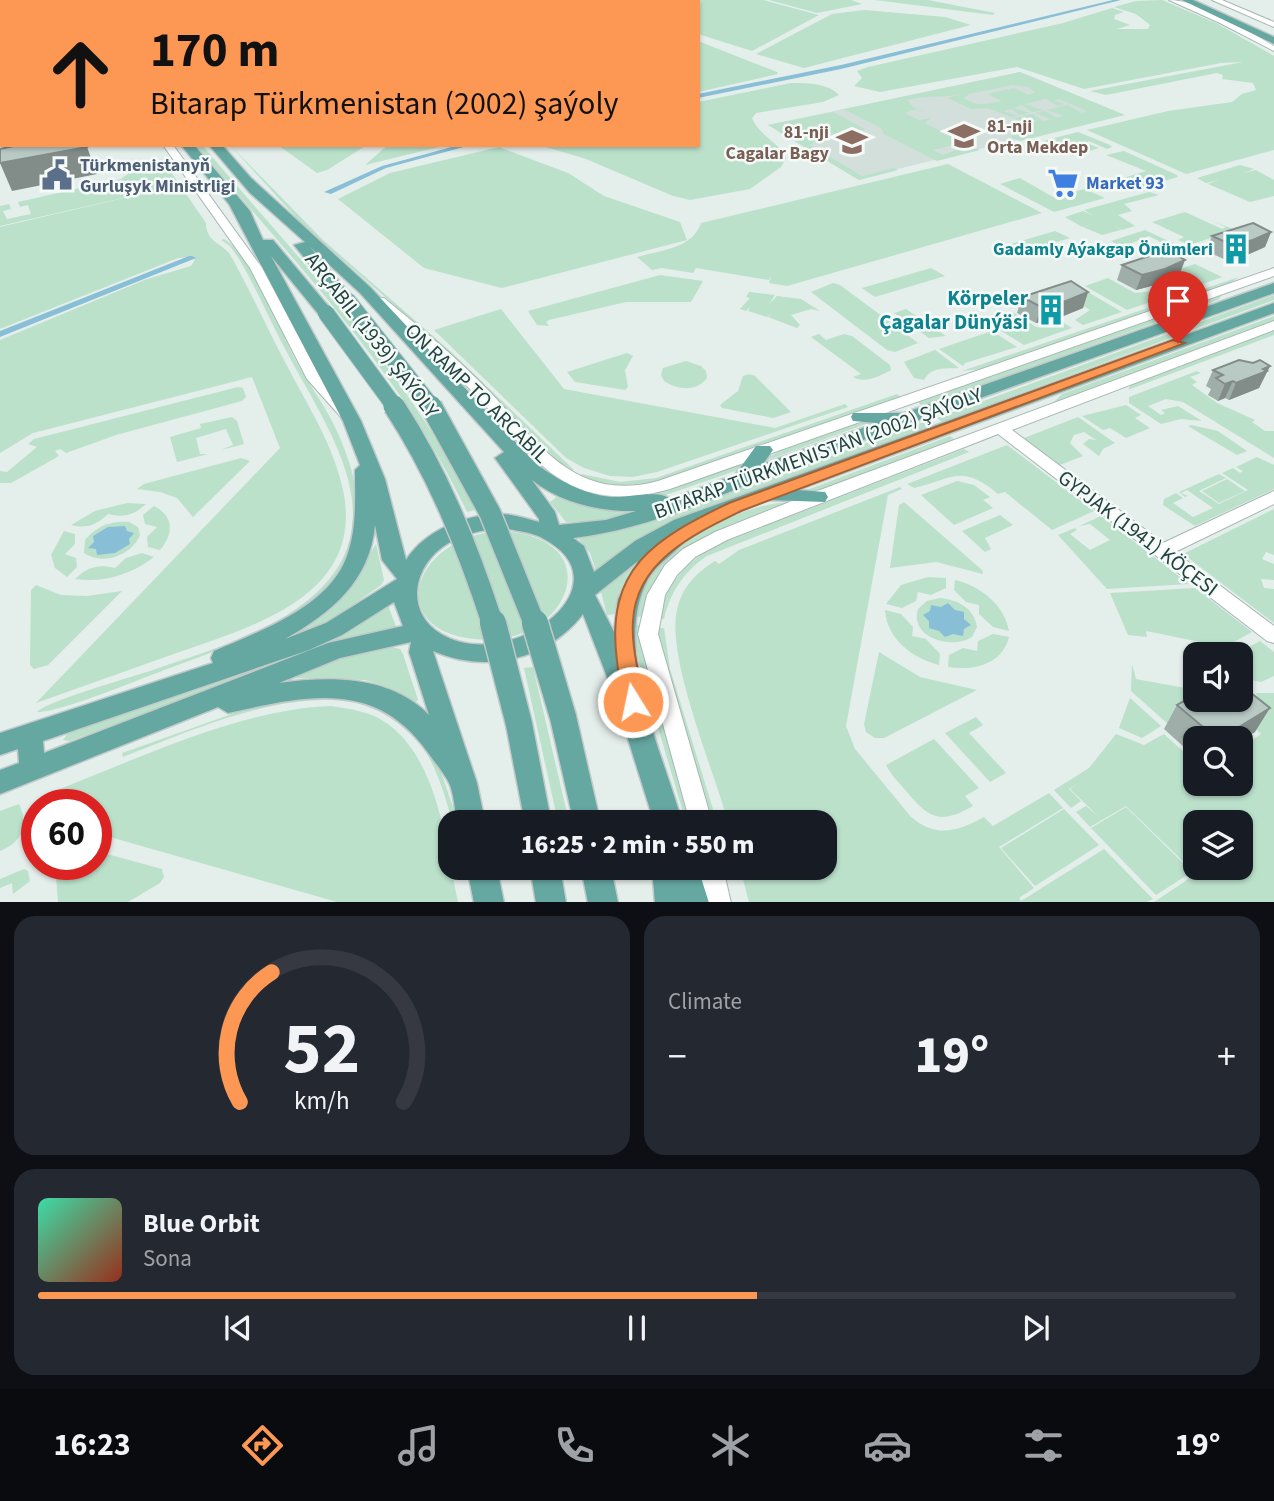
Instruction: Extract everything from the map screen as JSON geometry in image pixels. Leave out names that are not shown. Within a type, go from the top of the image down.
[{"type":"main road","points":[[1186,0],[1274,41]]},
{"type":"main road","points":[[1203,0],[1274,32]]},
{"type":"main road","name":"ARÇABIL (1939) ŞAÝOLY","points":[[189,147],[377,378],[418,444],[457,524],[483,590],[506,671],[535,810]]},
{"type":"main road","points":[[217,147],[356,295],[456,387],[529,468],[549,485],[581,499],[621,506],[640,505],[744,479],[763,450]]},
{"type":"main road","points":[[0,744],[301,643],[343,624],[406,580],[418,558],[434,542],[455,531],[503,521],[527,523],[552,532],[570,544],[581,558],[586,574],[584,594],[570,619],[547,638],[517,650],[472,652],[451,649],[423,633],[406,610],[406,580],[393,560],[366,450],[236,204]]},
{"type":"main road","name":"BITARAP TÜRKMENISTAN (2002) ŞAÝOLY","points":[[552,532],[607,527],[637,519],[914,417],[1229,296],[1274,288]]},
{"type":"main road","name":"ARÇABIL (1939) ŞAÝOLY","points":[[356,295],[392,354],[439,418],[491,515],[518,577],[548,662],[576,763],[585,810]]},
{"type":"main road","name":"BITARAP TÜRKMENISTAN (2002) ŞAÝOLY","points":[[584,594],[650,540],[1274,308]]},
{"type":"main road","points":[[456,387],[550,519],[552,532]]},
{"type":"main road","points":[[1042,414],[1049,391]]},
{"type":"main road","points":[[860,417],[914,417]]},
{"type":"main road","points":[[123,702],[266,638],[304,616],[337,589],[354,566],[365,522],[366,450]]},
{"type":"main road","points":[[766,496],[818,497]]},
{"type":"main road","points":[[638,728],[624,651],[623,620],[629,597],[651,558],[665,544],[735,507]]},
{"type":"main road","points":[[584,594],[595,614],[638,728],[664,810]]},
{"type":"main road","points":[[0,782],[336,650],[423,633]]},
{"type":"main road","points":[[423,633],[421,652],[463,783],[469,810]]},
{"type":"main road","points":[[126,733],[214,706],[272,693],[315,689],[348,690],[384,699],[413,716],[463,783]]},
{"type":"main road","points":[[29,734],[33,769]]},
{"type":"main road","points":[[657,787],[660,810]]},
{"type":"main road","points":[[484,880],[489,902]]},
{"type":"main road","points":[[547,880],[551,902]]},
{"type":"main road","points":[[598,880],[603,902]]},
{"type":"main road","points":[[668,880],[670,902]]},
{"type":"main road","points":[[687,880],[694,902]]},
{"type":"street","points":[[1173,0],[1223,21],[1274,49]]},
{"type":"street","points":[[1216,0],[1274,25]]},
{"type":"street","points":[[169,147],[256,268],[313,379],[352,421]]},
{"type":"street","points":[[763,450],[1229,296],[1274,272]]},
{"type":"street","name":"ON RAMP TO ARCABIL","points":[[356,295],[415,329],[476,386],[558,471],[594,489],[627,492],[653,489],[763,450]]},
{"type":"street","points":[[697,810],[650,650],[648,634],[656,595],[677,564],[702,544],[818,497],[1274,326]]},
{"type":"street","name":"GYPJAK (1941) KÖÇESI","points":[[1001,429],[1274,636]]},
{"type":"street","points":[[1161,551],[1274,497]]},
{"type":"street","points":[[714,880],[719,902]]},
{"type":"shaded area","name":"81-nji Orta Mekdep","points":[[1020,72],[1122,114],[857,179],[768,125]]},
{"type":"green space","points":[[700,0],[763,0],[819,15],[752,51],[700,35]]},
{"type":"green space","points":[[769,0],[851,0],[862,4],[817,13]]},
{"type":"green space","points":[[875,0],[928,0],[995,13],[993,15]]},
{"type":"green space","points":[[1162,0],[1218,24],[1274,56],[1274,150],[1186,174],[1087,130],[1168,111],[1232,102],[1242,94],[1256,90],[1253,83],[1222,79],[1223,75],[1217,73],[1106,95],[1090,91],[1243,62],[1221,63],[1084,89],[1017,67],[880,92],[854,86],[862,78],[857,71],[868,67],[1063,23],[1112,8],[1124,12],[1115,15],[1114,19],[1130,25],[1117,29],[1148,29],[1150,25],[1136,14],[1114,7],[1136,1]]},
{"type":"green space","points":[[864,10],[945,17],[971,25],[804,68],[756,54],[832,14]]},
{"type":"green space","points":[[700,42],[777,72],[778,74],[700,92]]},
{"type":"green space","name":"81-nji Orta Mekdep","points":[[1020,72],[1125,115],[1020,141],[1010,137],[1033,129],[1013,118],[1020,117],[1029,123],[1037,121],[1022,116],[1033,114],[1043,121],[1051,119],[1035,113],[1045,111],[1056,118],[1064,116],[1047,110],[1068,105],[1082,113],[1087,111],[1059,99],[1054,101],[1065,104],[1058,106],[1046,99],[1025,104],[1043,110],[1032,112],[1022,105],[1014,108],[1030,113],[1020,115],[1012,109],[1004,111],[1018,116],[1011,117],[988,108],[971,109],[948,98],[961,94],[907,100],[913,107],[934,117],[916,109],[905,113],[919,120],[931,118],[925,123],[963,143],[933,150],[943,155],[968,146],[980,150],[937,161],[884,134],[881,128],[845,110],[839,110]],"holes":[[[1012,85],[1029,87],[1035,92],[1029,95],[1014,88],[987,94],[1002,101],[992,103],[978,104],[964,98],[969,94]]]},
{"type":"green space","points":[[791,83],[823,86],[839,95],[823,102],[756,113],[752,118],[755,124],[786,158],[781,167],[750,189],[690,200],[673,196],[586,159],[546,147],[700,147],[700,102]]},
{"type":"green space","points":[[833,112],[865,129],[837,136],[807,120],[834,136],[820,140],[790,124],[817,140],[810,145],[862,176],[894,168],[898,170],[859,180],[768,125]]},
{"type":"green space","points":[[1078,132],[1112,147],[1107,149],[1089,141],[1086,143],[1099,148],[1073,156],[1043,141]]},
{"type":"green space","points":[[198,147],[204,147],[314,275],[385,364],[418,410],[475,510],[467,512],[411,412],[344,320]]},
{"type":"green space","points":[[232,147],[323,240],[449,350],[574,470],[570,473],[433,339],[303,225]]},
{"type":"green space","points":[[281,147],[364,147],[327,170],[317,173]]},
{"type":"green space","points":[[386,147],[439,147],[365,165]]},
{"type":"green space","points":[[499,147],[568,173],[604,196],[680,222],[687,240],[502,288],[424,268],[338,199],[390,173]]},
{"type":"green space","points":[[1124,151],[1178,177],[1136,189],[1117,180],[1146,171],[1106,155]]},
{"type":"green space","points":[[162,159],[206,223],[208,234],[232,258],[320,427],[340,477],[344,495],[345,531],[335,560],[317,584],[293,604],[233,633],[36,703],[280,448],[252,377],[33,433],[0,453],[0,340],[147,279],[191,266],[195,260],[189,257],[178,258],[0,329],[0,227],[158,190],[0,226],[0,206],[9,204],[11,209],[3,211],[7,219],[31,214],[28,205],[20,207],[18,202],[121,179],[128,174],[125,168]]},
{"type":"green space","points":[[948,164],[1042,213],[787,286],[769,283],[771,276],[769,280],[696,268],[693,273],[662,268],[652,270],[637,257],[683,243],[697,232],[701,223]]},
{"type":"green space","points":[[1240,165],[1254,169],[1243,173],[1256,170],[1274,180],[1274,196],[1250,202],[1208,184],[1218,180],[1206,183],[1197,178]]},
{"type":"green space","points":[[1020,178],[1053,197],[1085,189],[1105,198],[1054,212],[1000,184]]},
{"type":"green space","points":[[1149,192],[1159,195],[1124,204],[1132,211],[1118,215],[1135,226],[1122,230],[1113,225],[1121,230],[1102,235],[1083,227],[1097,222],[1082,227],[1065,217],[1083,211],[1094,216],[1084,210]]},
{"type":"green space","points":[[1185,212],[1222,229],[1226,227],[1208,219],[1235,230],[1190,245],[1178,240],[1184,237],[1152,222]]},
{"type":"green space","points":[[1145,230],[1177,245],[1170,247],[1149,236],[1127,245],[1132,248],[1126,250],[1111,241]]},
{"type":"green space","points":[[1055,231],[1070,238],[1018,254],[1004,246]]},
{"type":"green space","points":[[224,239],[246,261],[255,276],[294,357],[334,425],[353,476],[357,519],[348,555],[328,584],[300,609],[264,630],[106,693],[49,711],[37,712],[72,696],[193,656],[259,630],[299,607],[317,592],[340,564],[351,535],[353,506],[347,475],[322,415],[283,346],[246,271],[230,246],[221,240]]},
{"type":"green space","points":[[1195,264],[1222,277],[1181,292],[1172,287],[1185,277],[1174,271]]},
{"type":"green space","points":[[931,268],[945,276],[875,297],[862,288]]},
{"type":"green space","points":[[660,275],[703,281],[691,302],[626,302],[549,320],[546,322],[549,326],[537,325],[528,311]]},
{"type":"green space","points":[[1239,277],[1229,284],[983,369],[962,371]]},
{"type":"green space","points":[[1108,278],[1135,293],[1163,290],[1171,295],[1127,310],[1085,286]]},
{"type":"green space","points":[[833,283],[840,285],[918,343],[895,352],[887,350],[811,292]]},
{"type":"green space","points":[[1081,288],[1122,312],[1083,325],[1075,320],[1090,310],[1075,301],[1087,296],[1078,290]]},
{"type":"green space","points":[[749,292],[775,295],[769,304],[777,296],[801,299],[820,311],[811,309],[791,315],[800,325],[797,328],[768,317],[772,313],[767,317],[748,311],[750,307],[746,311],[740,309],[750,298],[746,297]]},
{"type":"green space","points":[[1222,295],[1218,300],[922,406],[918,402]]},
{"type":"green space","points":[[1274,295],[1274,300],[942,422],[937,418]]},
{"type":"green space","points":[[501,309],[564,389],[775,428],[845,404],[848,407],[657,472],[633,477],[610,476],[584,468],[566,458],[434,330]]},
{"type":"green space","points":[[906,309],[946,336],[929,338],[894,313]]},
{"type":"green space","points":[[1014,313],[1036,327],[1064,323],[1072,328],[1024,345],[998,329],[1016,323],[1006,316]]},
{"type":"green space","points":[[1274,316],[1274,321],[1052,404],[1062,394]]},
{"type":"green space","points":[[1274,330],[1274,335],[1128,390],[1131,384]]},
{"type":"green space","points":[[992,331],[1017,347],[965,363],[963,366],[939,349]]},
{"type":"green space","points":[[819,334],[826,340],[844,334],[852,336],[890,365],[891,370],[867,379],[853,377],[861,374],[811,337]]},
{"type":"green space","points":[[935,350],[959,368],[935,370],[924,380],[914,378],[904,362]]},
{"type":"green space","points":[[627,353],[633,356],[625,370],[628,387],[625,390],[575,382],[567,372]]},
{"type":"green space","points":[[686,361],[701,366],[706,371],[707,378],[703,383],[687,388],[664,381],[661,375],[663,368]]},
{"type":"green space","points":[[1197,371],[1201,373],[1190,377],[1197,382],[1192,385],[1217,403],[1255,420],[1252,422],[1265,431],[1274,431],[1274,458],[1183,402],[1166,399],[1148,406],[1161,415],[1165,413],[1161,410],[1178,406],[1202,421],[1181,419],[1161,424],[1129,403],[1129,397]]},
{"type":"green space","points":[[743,376],[755,376],[791,412],[773,418],[722,408],[720,405],[738,391]]},
{"type":"green space","points":[[238,387],[243,388],[246,397],[242,401],[116,435],[66,453],[60,449],[55,451],[59,456],[11,483],[0,483],[0,471],[7,472],[37,447],[28,444],[34,439]]},
{"type":"green space","points":[[897,394],[901,397],[659,481],[620,486],[578,477],[582,474],[620,482],[656,478]]},
{"type":"green space","points":[[1126,405],[1141,415],[1135,418],[1150,428],[1126,438],[1110,428],[1103,430],[1082,416]]},
{"type":"green space","points":[[232,417],[237,421],[244,444],[221,450],[233,445],[226,429],[196,438],[200,454],[208,454],[177,462],[170,437],[201,428],[200,424]]},
{"type":"green space","points":[[1078,417],[1115,443],[1103,449],[1099,456],[1083,444],[1089,439],[1096,440],[1084,432],[1074,435],[1070,443],[1083,456],[1060,465],[1024,438]]},
{"type":"green space","points":[[929,420],[934,424],[661,527],[597,574],[590,553],[575,534],[616,531],[654,521]]},
{"type":"green space","points":[[874,421],[765,461],[785,448],[816,435]]},
{"type":"green space","points":[[1188,426],[1218,431],[1247,451],[1237,455]]},
{"type":"green space","points":[[950,436],[955,440],[818,492],[799,493]]},
{"type":"green space","points":[[1007,445],[1094,511],[1052,530],[1005,492],[998,494],[975,479],[957,476],[914,488],[907,484]]},
{"type":"green space","points":[[964,449],[969,452],[707,556],[679,583],[664,619],[657,618],[672,584],[679,575],[695,559],[716,545]]},
{"type":"green space","points":[[1257,457],[1274,465],[1274,489],[1195,526],[1163,505],[1164,499],[1176,493],[1183,498],[1173,503],[1193,517],[1213,508],[1187,490],[1181,493],[1188,496],[1185,497],[1179,492],[1219,474],[1226,478],[1199,491],[1219,504],[1248,490],[1222,473],[1233,468],[1240,473],[1243,471],[1236,467]]},
{"type":"green space","points":[[241,458],[250,461],[193,517],[177,498],[160,492],[137,489],[144,484]]},
{"type":"green space","points":[[747,462],[738,470],[660,497],[611,500],[566,488],[570,484],[592,492],[637,495],[682,485]]},
{"type":"green space","points":[[1227,479],[1245,491],[1219,503],[1202,491]]},
{"type":"green space","points":[[957,481],[974,485],[990,497],[983,500],[993,508],[954,525],[921,495]]},
{"type":"green space","points":[[900,487],[902,489],[888,495],[846,726],[855,749],[911,817],[929,828],[956,829],[984,817],[993,826],[1049,793],[1063,808],[999,847],[1034,888],[1019,898],[1021,901],[1104,849],[1153,899],[1147,902],[749,902],[743,880],[837,880],[837,810],[724,810],[693,714],[678,656],[675,631],[679,602],[691,581],[715,561],[719,564],[739,550]]},
{"type":"green space","points":[[557,497],[591,508],[634,513],[611,521],[566,522],[550,502]]},
{"type":"green space","points":[[792,502],[721,529],[680,553],[664,570],[651,591],[642,617],[633,616],[645,579],[660,561],[694,535],[754,508]]},
{"type":"green space","points":[[904,502],[982,570],[983,574],[936,562],[890,568],[899,505]]},
{"type":"green space","points":[[127,503],[146,504],[128,515],[108,514],[91,525],[71,525],[95,511]]},
{"type":"green space","points":[[154,506],[165,515],[170,526],[168,538],[160,550],[148,547],[147,537],[157,527],[145,524],[143,515]]},
{"type":"green space","points":[[1274,509],[1274,555],[1266,552],[1262,559],[1274,564],[1274,580],[1261,579],[1264,588],[1274,589],[1274,623],[1183,554]]},
{"type":"green space","points":[[1000,515],[1013,525],[985,538],[991,549],[985,552],[962,531]]},
{"type":"green space","points":[[1101,516],[1189,584],[1107,589],[1058,535],[1075,528],[1077,530],[1070,534],[1090,550],[1110,540],[1090,524],[1079,526]]},
{"type":"green space","points":[[129,522],[138,527],[140,535],[124,553],[100,558],[84,553],[85,540],[94,531],[111,523]]},
{"type":"green space","points":[[64,531],[75,534],[75,544],[65,554],[76,558],[77,567],[67,577],[55,568],[51,555]]},
{"type":"green space","points":[[502,531],[537,538],[558,552],[567,571],[565,592],[554,612],[534,628],[507,638],[474,639],[445,632],[427,618],[419,601],[421,583],[430,564],[448,548],[472,536]]},
{"type":"green space","points":[[376,544],[384,580],[381,585],[336,617],[291,637],[348,590]]},
{"type":"green space","points":[[142,553],[154,557],[126,573],[106,579],[75,579],[94,568],[115,568],[126,558]]},
{"type":"green space","points":[[640,557],[621,595],[616,614],[607,615],[601,592]]},
{"type":"green space","points":[[928,577],[946,578],[946,588],[931,595],[918,592],[916,601],[902,608],[886,604],[901,585]]},
{"type":"green space","points":[[955,580],[990,598],[1002,612],[1009,631],[993,627],[979,614],[979,605],[966,602],[954,590]]},
{"type":"green space","points":[[36,585],[61,595],[87,596],[122,591],[48,665],[34,669],[30,665],[31,590]]},
{"type":"green space","points":[[1195,588],[1252,632],[1234,642],[1200,642],[1146,631],[1147,637],[1128,635],[1110,593]]},
{"type":"green space","points":[[940,598],[959,603],[969,610],[977,627],[972,637],[964,641],[944,642],[926,634],[920,627],[918,609],[927,601]]},
{"type":"green space","points":[[386,600],[398,632],[342,642],[69,741],[63,740],[68,733],[313,644]]},
{"type":"green space","points":[[885,610],[901,614],[913,627],[912,636],[926,639],[940,654],[939,665],[919,658],[903,646],[890,630]]},
{"type":"green space","points":[[640,625],[691,810],[682,810],[639,663],[632,626]]},
{"type":"green space","points":[[656,628],[664,628],[670,669],[713,810],[708,810],[665,670]]},
{"type":"green space","points":[[993,634],[1009,637],[1000,654],[993,660],[976,667],[948,667],[949,655],[963,648],[977,651],[978,641]]},
{"type":"green space","points":[[1260,641],[1274,652],[1274,676],[1261,682],[1253,680],[1253,645]]},
{"type":"green space","points":[[391,647],[400,649],[403,654],[418,700],[416,702],[390,688],[365,680],[290,678],[354,654]]},
{"type":"green space","points":[[879,652],[920,677],[977,690],[884,738],[875,738],[866,732],[864,724]]},
{"type":"green space","points":[[1132,664],[1136,679],[1183,688],[1183,711],[1168,724],[1131,691]]},
{"type":"green space","points":[[533,667],[566,810],[555,810],[524,668]]},
{"type":"green space","points":[[1256,693],[1274,693],[1274,902],[1154,902],[1187,880],[1253,880],[1253,810],[1183,810],[1183,861],[1126,806],[1090,827],[1076,812],[1086,806],[1099,817],[1070,789],[1077,784],[1069,789],[1081,801],[1071,808],[1054,790],[1089,768],[1116,734],[1144,745],[1164,734],[1183,751],[1183,796],[1253,796],[1253,740],[1261,734],[1244,719],[1260,708]]},
{"type":"green space","points":[[331,696],[365,700],[398,716],[438,763],[454,810],[449,810],[438,777],[414,735],[385,713],[350,702],[312,700],[272,706],[191,730],[123,757],[122,753],[260,704]]},
{"type":"green space","points":[[1130,698],[1161,726],[1142,738],[1119,728]]},
{"type":"green space","points":[[331,706],[361,712],[382,720],[405,740],[419,760],[439,810],[438,880],[454,880],[458,902],[337,902],[112,838],[112,789],[59,789],[224,726],[296,709]]},
{"type":"green space","points":[[976,717],[983,725],[969,733],[1006,773],[990,782],[945,733]]},
{"type":"green space","points":[[934,739],[979,788],[965,796],[973,806],[944,817],[923,809],[886,765]]},
{"type":"green space","points":[[19,804],[21,809],[21,834],[14,843],[0,851],[0,811]]},
{"type":"green space","points":[[1126,807],[1183,863],[1183,878],[1156,895],[1091,828]]},
{"type":"green space","points":[[1064,809],[1099,845],[1035,886],[1001,848]]},
{"type":"green space","points":[[112,855],[162,869],[164,877],[160,883],[128,902],[58,902],[56,880],[112,880]]},
{"type":"green space","points":[[21,870],[21,880],[30,881],[13,894],[12,883],[0,888],[0,879]]},
{"type":"water","points":[[125,526],[127,531],[134,533],[129,539],[130,544],[115,553],[97,555],[96,549],[88,548],[94,542],[93,536],[108,527]]},
{"type":"water","points":[[948,603],[955,610],[964,612],[964,619],[971,625],[964,629],[963,636],[953,634],[945,637],[939,631],[929,628],[929,621],[923,615],[930,611],[931,605],[941,607]]},
{"type":"building","points":[[9,147],[87,147],[0,163],[0,149]]},
{"type":"building","points":[[1253,223],[1271,232],[1232,245],[1212,236]]},
{"type":"building","points":[[1167,250],[1185,260],[1142,275],[1122,265]]},
{"type":"building","points":[[1071,281],[1088,292],[1041,307],[1022,297]]},
{"type":"building","points":[[1239,360],[1253,363],[1260,360],[1270,366],[1263,369],[1267,371],[1236,383],[1233,381],[1225,384],[1216,378],[1223,375],[1213,370]]},
{"type":"building","points":[[1253,695],[1270,708],[1241,726],[1202,726],[1185,712],[1253,712]]},
{"type":"waterway","points":[[700,96],[841,67],[1119,0]]},
{"type":"waterway","points":[[328,192],[384,167],[460,147]]},
{"type":"waterway","points":[[0,334],[192,258]]},
{"type":"place","name":"81-nji Orta Mekdep","points":[[964,136]]},
{"type":"place","name":"81-nji Cagalar Bagy","points":[[852,142]]},
{"type":"place","name":"Türkmenistanyň Gurluşyk Ministrligi","points":[[57,175]]},
{"type":"place","name":"Market 93","points":[[1063,183]]},
{"type":"place","name":"Gadamly Aýakgap Önümleri","points":[[1236,249]]},
{"type":"place","name":"Körpeler Çagalar Dünýäsi","points":[[1051,310]]},
{"type":"route","points":[[633,702],[624,651],[623,620],[629,597],[642,570],[665,544],[685,531],[735,507],[1178,343]]}]
